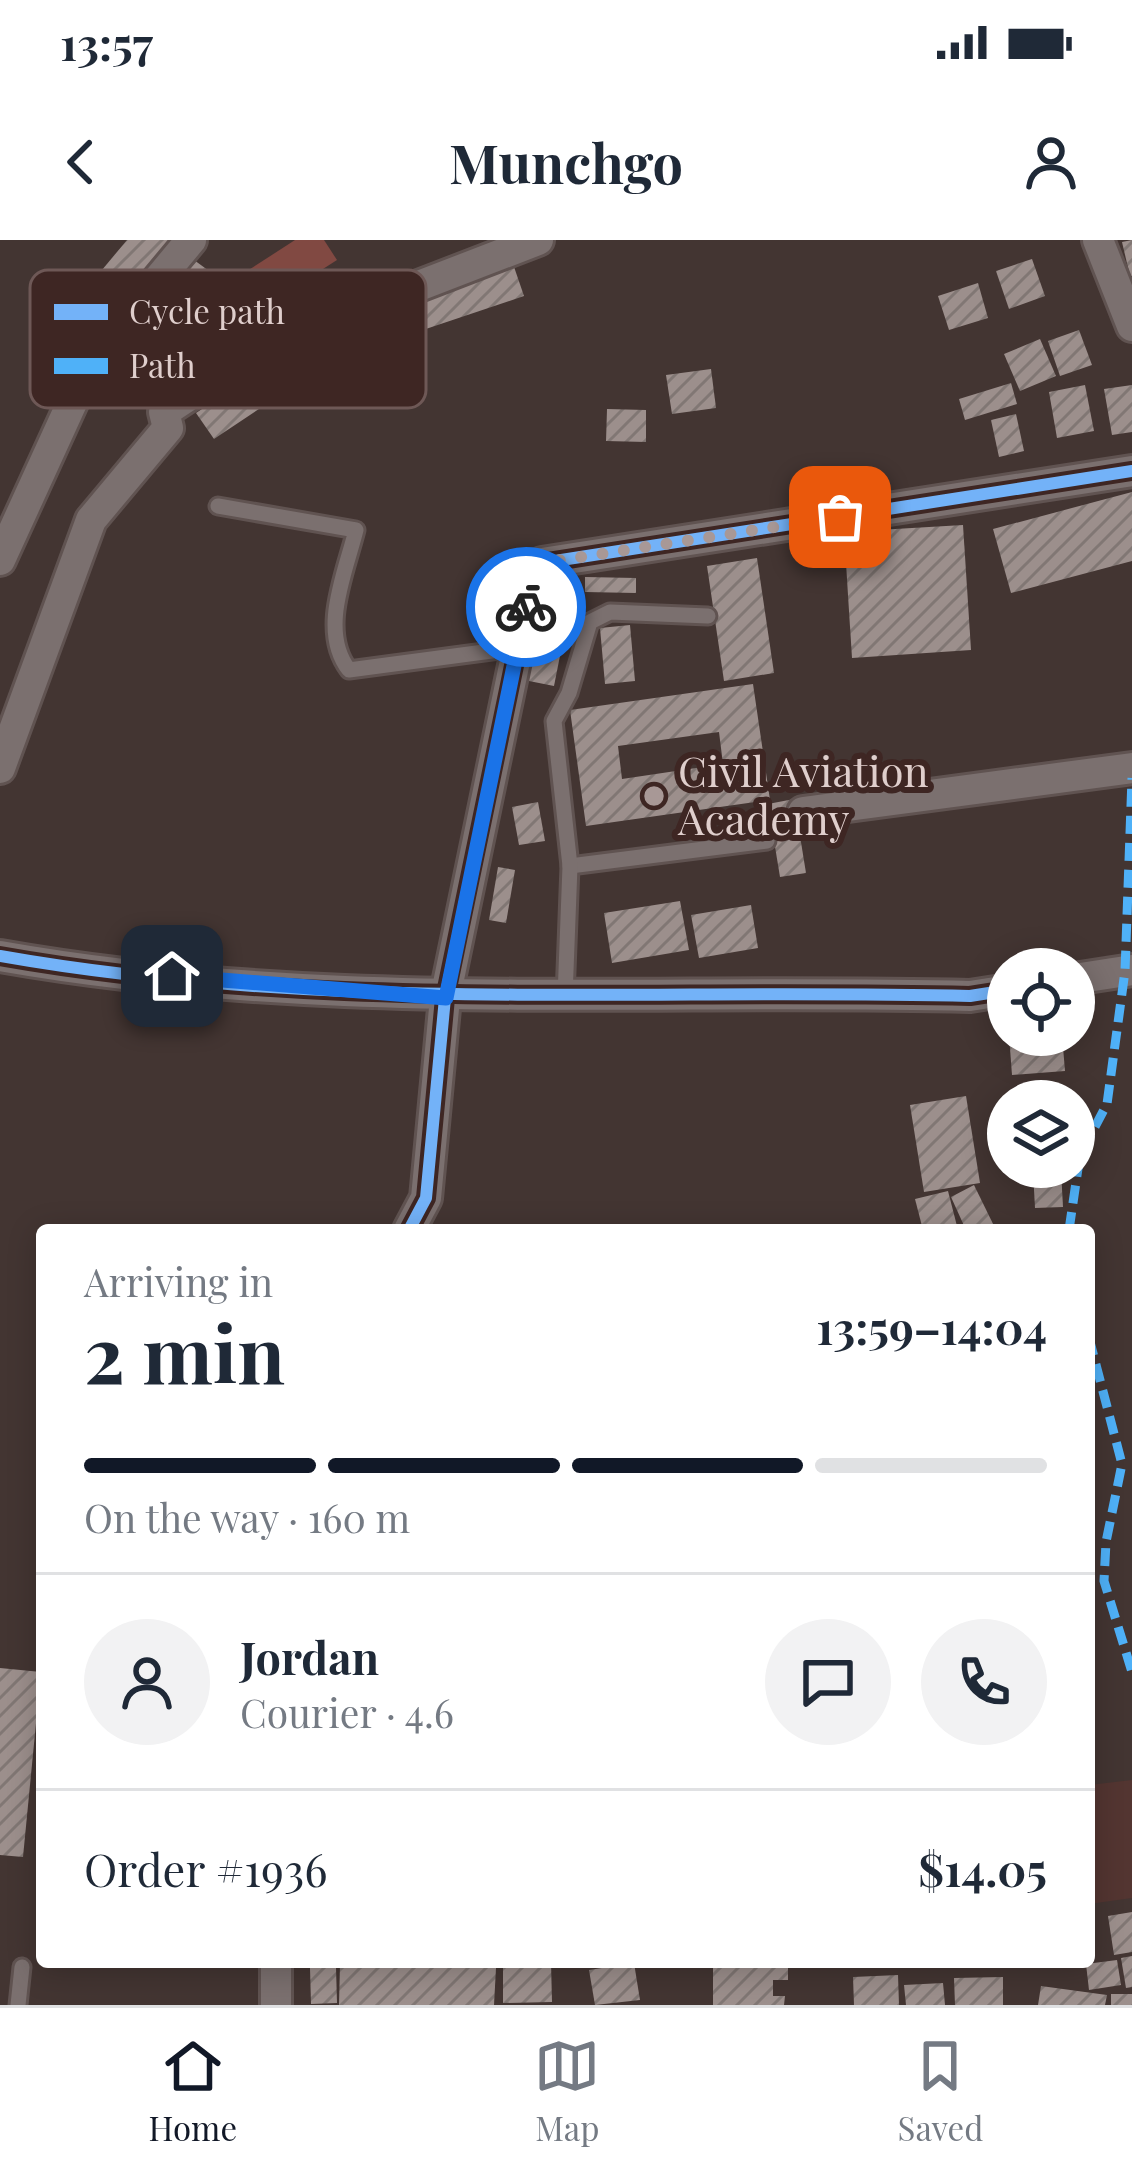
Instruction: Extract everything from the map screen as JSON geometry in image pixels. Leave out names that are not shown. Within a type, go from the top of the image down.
[{"type":"street","points":[[166,270],[191,240]]},
{"type":"street","points":[[426,283],[538,240]]},
{"type":"street","points":[[1098,240],[1132,326]]},
{"type":"street","points":[[0,560],[70,408]]},
{"type":"street","points":[[0,768],[91,520],[169,428],[164,412],[170,408]]},
{"type":"street","points":[[412,1224],[426,1198],[446,998],[532,579],[542,563],[1132,471]]},
{"type":"street","points":[[803,812],[1132,768]]},
{"type":"street","points":[[0,956],[205,980],[446,998],[987,993]]},
{"type":"street","points":[[1095,976],[1132,970]]},
{"type":"street","points":[[276,1968],[276,2005]]},
{"type":"lane","points":[[218,506],[356,530],[334,624],[334,651],[349,670],[499,650],[517,653]]},
{"type":"lane","points":[[565,997],[570,866],[554,721],[569,693],[590,622],[610,612],[708,616]]},
{"type":"lane","points":[[570,866],[767,841]]},
{"type":"lane","points":[[18,2005],[22,1967]]},
{"type":"shaded area","points":[[295,240],[324,240],[337,260],[321,270],[249,270]]},
{"type":"shaded area","points":[[1132,1780],[1132,1898],[1095,1903],[1095,1784]]},
{"type":"building","points":[[127,240],[179,240],[154,270],[102,270]]},
{"type":"building","points":[[1132,240],[1132,276],[1130,276],[1122,242]]},
{"type":"building","points":[[1032,259],[1045,296],[1009,309],[996,271]]},
{"type":"building","points":[[194,260],[208,270],[187,270]]},
{"type":"building","points":[[512,261],[524,296],[426,329],[426,290]]},
{"type":"building","points":[[978,283],[988,318],[949,330],[938,296]]},
{"type":"building","points":[[1079,330],[1092,365],[1060,376],[1048,341]]},
{"type":"building","points":[[1040,339],[1056,376],[1020,391],[1004,354]]},
{"type":"building","points":[[711,369],[716,408],[672,414],[666,375]]},
{"type":"building","points":[[1011,383],[1017,404],[965,420],[959,399]]},
{"type":"building","points":[[1085,385],[1094,431],[1057,438],[1049,392]]},
{"type":"building","points":[[1132,385],[1132,432],[1112,435],[1104,389]]},
{"type":"building","points":[[204,408],[260,408],[214,439],[196,413]]},
{"type":"building","points":[[607,409],[646,410],[646,442],[606,441]]},
{"type":"building","points":[[1016,414],[1024,451],[999,457],[991,420]]},
{"type":"building","points":[[1132,492],[1132,561],[1011,593],[993,529]]},
{"type":"building","points":[[963,525],[971,650],[852,658],[844,532]]},
{"type":"building","points":[[757,558],[774,673],[724,681],[707,566]]},
{"type":"building","points":[[585,577],[636,578],[636,593],[585,592]]},
{"type":"building","points":[[545,579],[574,585],[554,686],[524,680]]},
{"type":"building","points":[[630,625],[635,681],[605,684],[600,628]]},
{"type":"building","points":[[753,684],[770,800],[586,826],[570,710]],"holes":[[[719,732],[723,764],[622,779],[618,746]]]},
{"type":"building","points":[[794,799],[806,873],[780,877],[768,804]]},
{"type":"building","points":[[538,802],[545,841],[519,845],[512,807]]},
{"type":"building","points":[[498,867],[515,870],[506,923],[489,920]]},
{"type":"building","points":[[680,901],[689,950],[612,963],[604,913]]},
{"type":"building","points":[[751,905],[758,948],[699,958],[691,915]]},
{"type":"building","points":[[1011,1056],[1064,1056],[1065,1071],[1012,1075]]},
{"type":"building","points":[[966,1096],[980,1183],[924,1192],[910,1105]]},
{"type":"building","points":[[974,1185],[993,1224],[963,1224],[951,1197]]},
{"type":"building","points":[[1034,1188],[1062,1188],[1063,1207],[1035,1208]]},
{"type":"building","points":[[948,1191],[956,1224],[921,1224],[915,1199]]},
{"type":"building","points":[[0,1668],[36,1672],[36,1723],[23,1857],[0,1855]]},
{"type":"building","points":[[1132,1912],[1132,1952],[1114,1955],[1108,1916]]},
{"type":"building","points":[[1132,1956],[1132,1987],[1126,1988],[1121,1958]]},
{"type":"building","points":[[1117,1960],[1121,1985],[1089,1990],[1086,1968],[1095,1968],[1095,1963]]},
{"type":"building","points":[[310,1968],[336,1968],[337,2003],[311,2004]]},
{"type":"building","points":[[340,1968],[496,1968],[494,2005],[339,2005]]},
{"type":"building","points":[[503,1968],[551,1968],[552,2002],[503,2003]]},
{"type":"building","points":[[635,1968],[640,2000],[595,2005],[589,1970]]},
{"type":"building","points":[[713,1968],[788,1968],[788,1980],[773,1980],[773,1996],[785,1996],[784,2005],[713,2005]]},
{"type":"building","points":[[898,1975],[899,2005],[854,2005],[853,1977]]},
{"type":"building","points":[[1003,1977],[1003,2005],[955,2005],[954,1978]]},
{"type":"building","points":[[943,1983],[945,2005],[906,2005],[904,1985]]},
{"type":"building","points":[[1041,1986],[1107,1995],[1105,2005],[1038,2005]]},
{"type":"building","points":[[1111,1994],[1132,1994],[1132,2005],[1111,2005]]},
{"type":"marked path","points":[[1070,1224],[1080,1155],[1107,1104],[1125,971],[1132,778]]},
{"type":"marked path","points":[[1095,1361],[1122,1464],[1106,1542],[1104,1581],[1132,1672]]},
{"type":"cycle path","points":[[412,1224],[426,1198],[445,998],[532,579],[542,563],[1132,471]]},
{"type":"cycle path","points":[[0,956],[121,974],[363,992],[987,993]]},
{"type":"way so far","points":[[526,607],[532,579],[542,563],[566,556],[840,517]]},
{"type":"place","name":"Civil Aviation Academy","points":[[654,796]]},
{"type":"route","points":[[172,976],[446,998],[526,607]]}]
